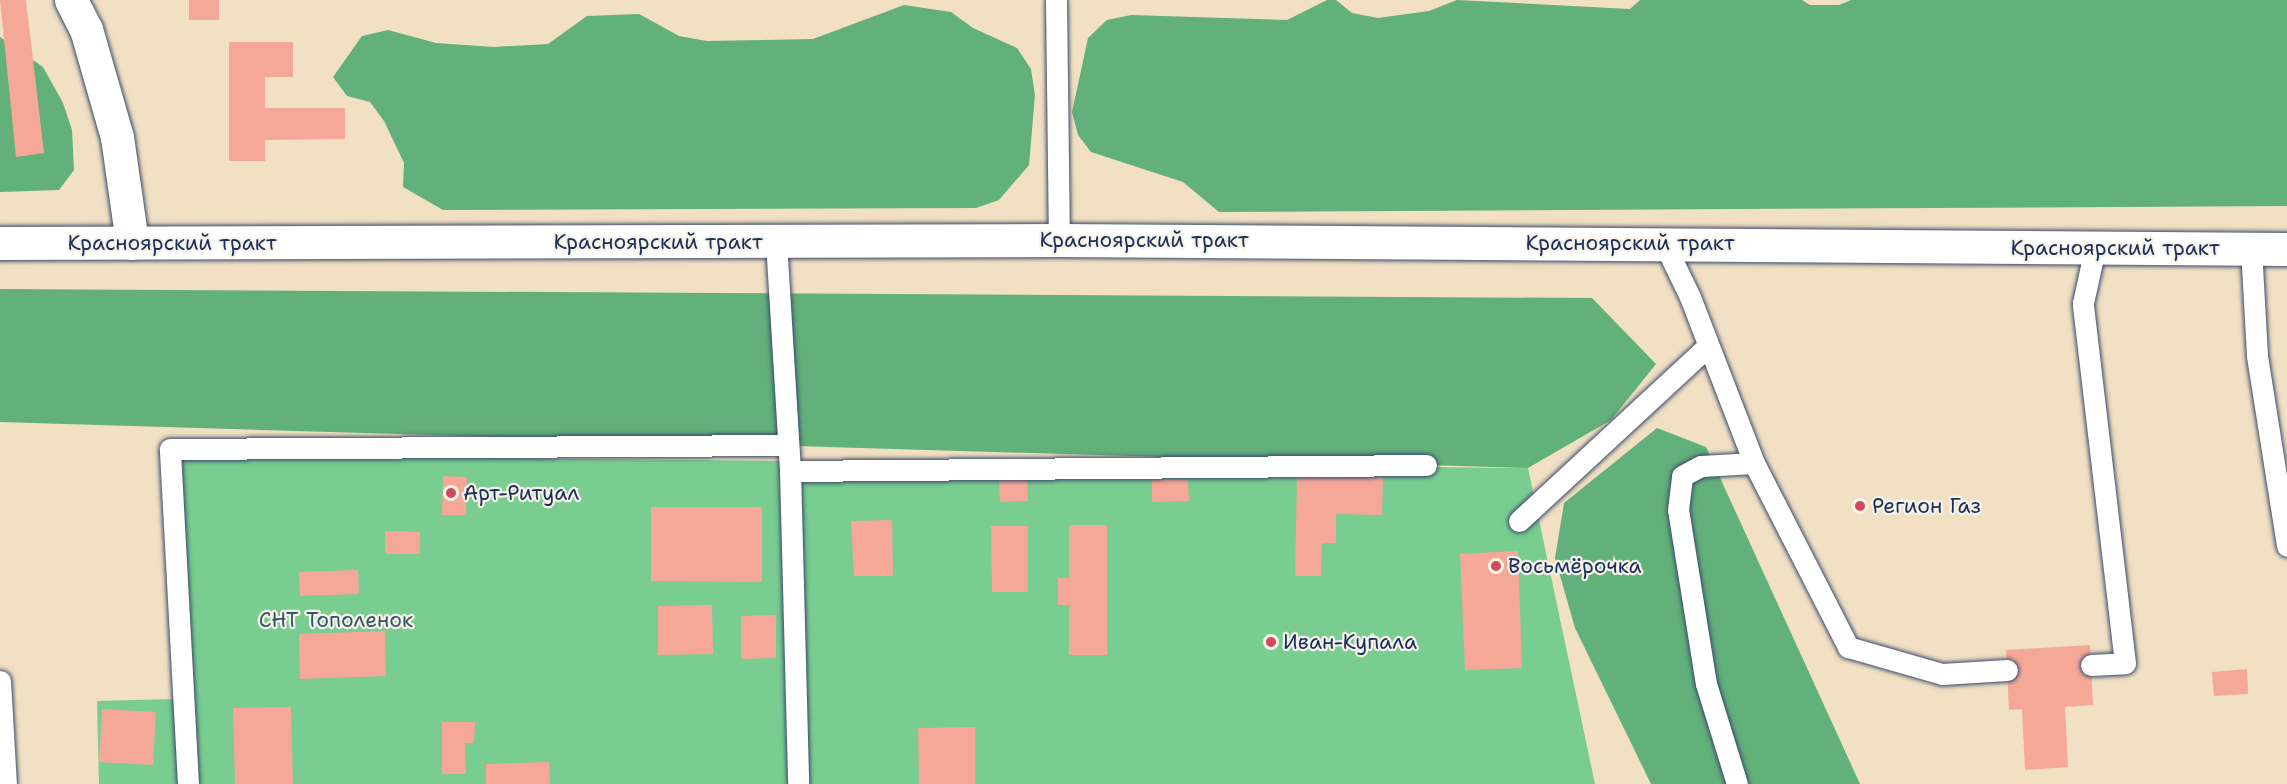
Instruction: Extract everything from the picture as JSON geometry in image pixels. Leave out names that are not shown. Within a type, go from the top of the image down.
[{"type":"main road","points":[[71,0],[86,29],[117,137],[132,243]]},
{"type":"main road","name":"Красноярский тракт","points":[[0,243],[1059,240],[2287,249]]},
{"type":"lane","points":[[1056,0],[1059,240]]},
{"type":"lane","points":[[776,241],[790,471],[798,784]]},
{"type":"lane","points":[[1664,243],[1754,463],[1848,647],[1942,674],[2007,670]]},
{"type":"lane","points":[[2252,248],[2257,356],[2287,546]]},
{"type":"lane","points":[[2091,665],[2125,663],[2083,303],[2095,249]]},
{"type":"lane","points":[[1519,521],[1708,346]]},
{"type":"lane","points":[[188,784],[170,449],[788,445]]},
{"type":"lane","points":[[1737,784],[1706,684],[1678,510],[1682,476],[1701,466],[1754,463]]},
{"type":"lane","points":[[790,471],[1426,465]]},
{"type":"lane","points":[[0,681],[6,784]]},
{"type":"green space","points":[[1327,0],[1336,0],[1352,13],[1378,18],[1429,11],[1457,0],[1630,9],[1640,0],[1802,0],[1810,5],[1839,5],[1851,0],[2287,0],[2287,206],[1219,212],[1183,182],[1091,152],[1078,135],[1072,112],[1088,38],[1107,20],[1131,15],[1287,20]]},
{"type":"green space","points":[[904,5],[951,12],[973,28],[1017,48],[1031,69],[1035,95],[1029,165],[999,200],[976,208],[443,210],[403,187],[404,163],[384,121],[370,102],[347,96],[333,77],[362,36],[388,30],[436,43],[494,47],[548,44],[587,16],[639,14],[679,36],[707,41],[813,39]]},
{"type":"green space","points":[[0,37],[43,67],[63,103],[72,130],[74,170],[59,190],[0,192]]},
{"type":"green space","points":[[0,289],[1592,298],[1656,364],[1611,420],[1528,468],[0,422]]},
{"type":"green space","points":[[1657,428],[1706,447],[1860,784],[1651,784],[1575,628],[1555,558],[1564,503]]},
{"type":"green space","name":"СНТ Тополенок","points":[[165,455],[1528,468],[1595,784],[99,784],[97,701],[173,699]]},
{"type":"building","points":[[0,0],[26,0],[44,153],[16,157]]},
{"type":"building","points":[[189,0],[219,0],[219,20],[189,20]]},
{"type":"building","points":[[229,42],[293,42],[293,77],[265,77],[265,108],[345,108],[345,139],[265,140],[265,161],[229,161]]},
{"type":"building","points":[[443,476],[467,477],[466,515],[442,515]]},
{"type":"building","points":[[1297,477],[1383,478],[1382,515],[1336,514],[1336,543],[1322,543],[1321,576],[1295,576]]},
{"type":"building","points":[[1027,479],[1028,501],[1000,502],[999,480]]},
{"type":"building","points":[[1152,480],[1188,480],[1189,501],[1152,502]]},
{"type":"building","points":[[651,507],[762,507],[762,582],[651,581]]},
{"type":"building","points":[[892,520],[893,576],[854,576],[851,521]]},
{"type":"building","points":[[1069,525],[1107,525],[1107,655],[1069,655],[1069,605],[1058,605],[1058,578],[1069,578]]},
{"type":"building","points":[[991,526],[1028,526],[1028,592],[992,592]]},
{"type":"building","points":[[385,531],[420,532],[420,554],[385,554]]},
{"type":"building","points":[[1518,551],[1522,668],[1465,670],[1460,554]]},
{"type":"building","points":[[358,570],[359,594],[300,596],[299,572]]},
{"type":"building","points":[[712,605],[713,654],[658,655],[658,606]]},
{"type":"building","points":[[776,615],[776,658],[741,659],[741,616]]},
{"type":"building","points":[[385,631],[386,676],[300,679],[299,634]]},
{"type":"building","points":[[2090,645],[2093,705],[2065,707],[2068,767],[2025,770],[2022,709],[2009,710],[2006,650]]},
{"type":"building","points":[[2247,669],[2248,694],[2214,696],[2212,672]]},
{"type":"building","points":[[291,707],[293,784],[235,784],[233,708]]},
{"type":"building","points":[[102,709],[156,712],[153,765],[99,762]]},
{"type":"building","points":[[442,722],[475,722],[474,743],[465,743],[466,774],[442,774]]},
{"type":"building","points":[[975,727],[975,784],[919,784],[918,728]]},
{"type":"building","points":[[549,762],[550,784],[486,784],[486,764]]},
{"type":"place","name":"Арт-Ритуал","points":[[451,493]]},
{"type":"place","name":"Регион Газ","points":[[1860,506]]},
{"type":"place","name":"Восьмёрочка","points":[[1496,566]]},
{"type":"place","name":"Иван-Купала","points":[[1271,642]]}]
